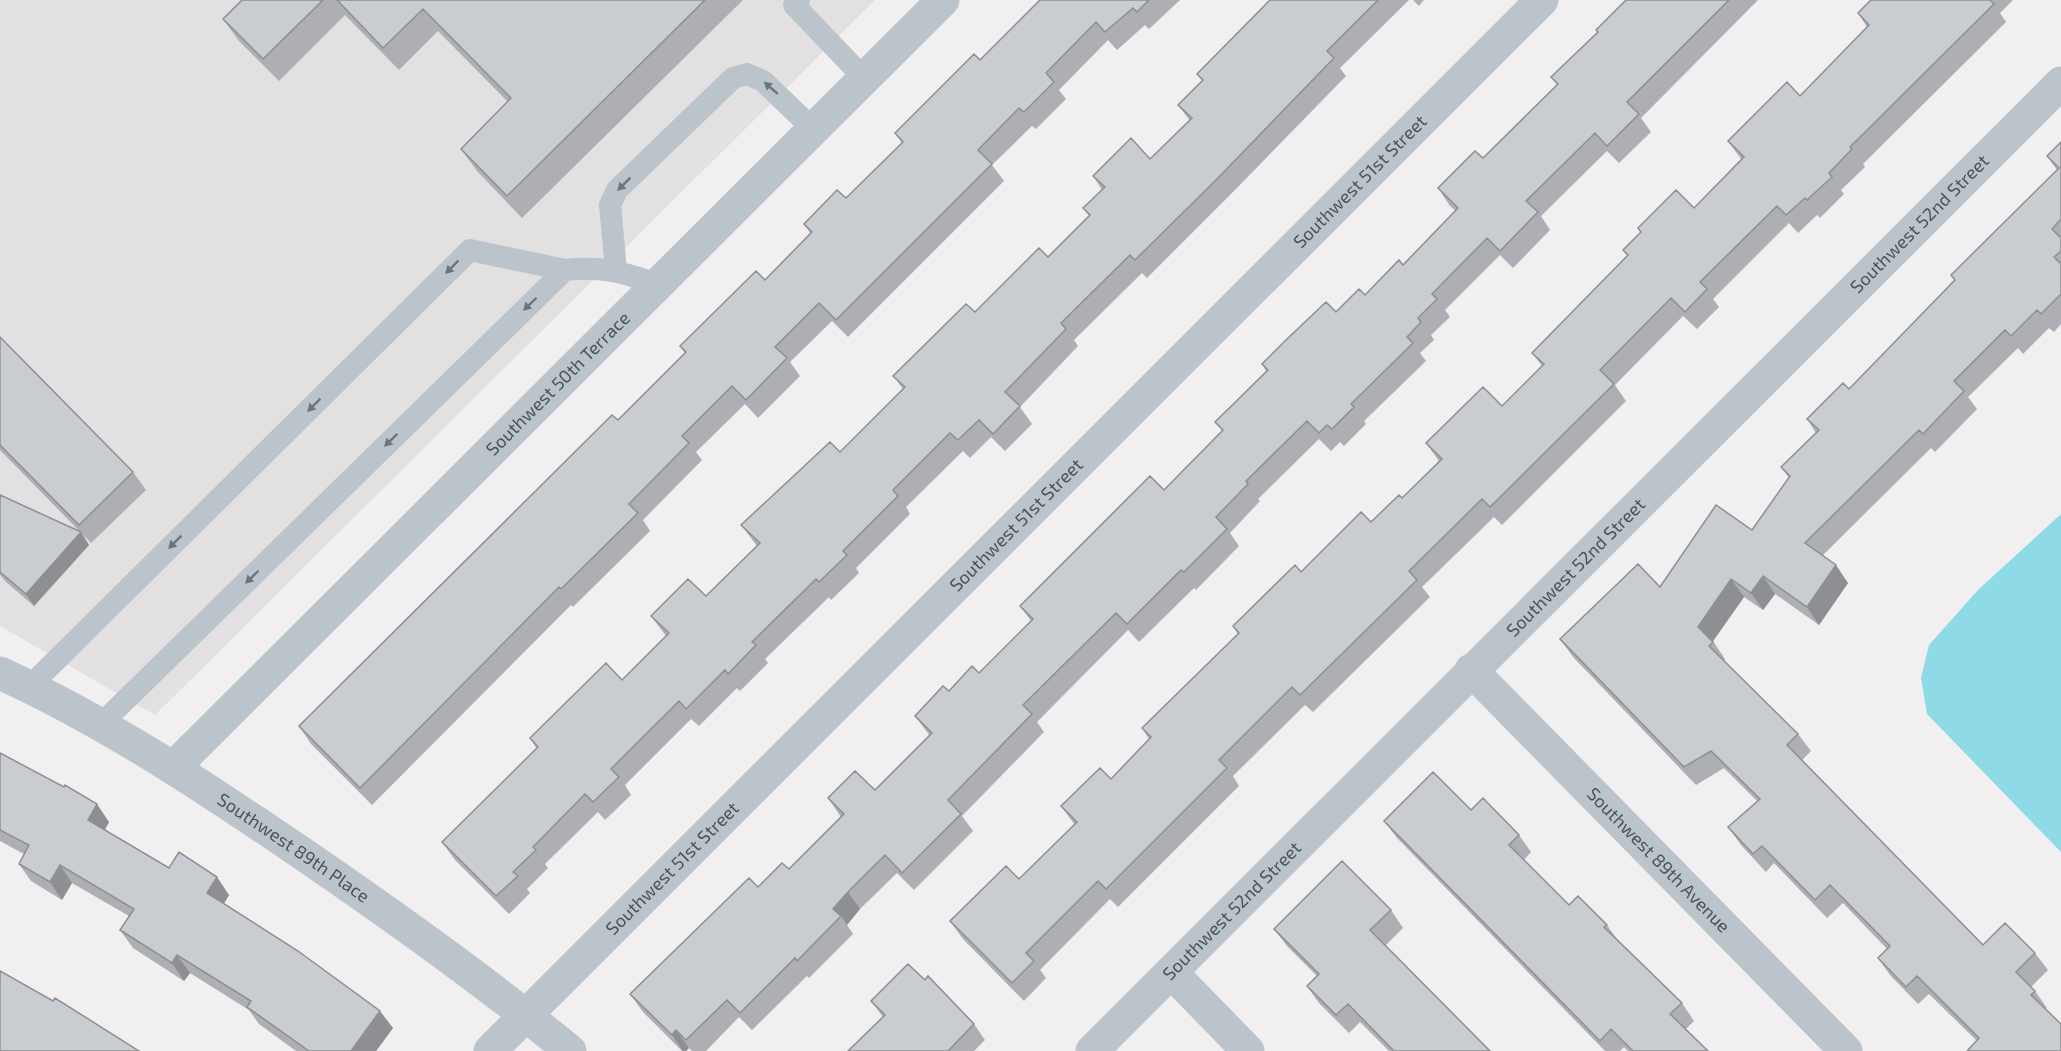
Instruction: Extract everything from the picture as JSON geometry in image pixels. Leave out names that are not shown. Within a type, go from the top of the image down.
[{"type":"street","name":"Southwest 50th Terrace","points":[[173,768],[943,0]]},
{"type":"street","name":"Southwest 51st Street","points":[[490,1051],[1542,0]]},
{"type":"street","name":"Southwest 52nd Street","points":[[1092,1051],[2061,83]]},
{"type":"street","name":"Southwest 89th Avenue","points":[[1471,670],[1846,1051]]},
{"type":"street","name":"Southwest 89th Place","points":[[0,673],[30,686],[101,724],[173,768],[408,926],[570,1051]]},
{"type":"street","points":[[1171,972],[1248,1051]]},
{"type":"lane","points":[[799,0],[794,5],[864,78]]},
{"type":"lane","points":[[616,270],[610,205],[617,190],[733,78],[747,74],[763,81],[813,129]]},
{"type":"lane","points":[[30,686],[470,250],[565,270],[590,267],[616,270],[657,284]]},
{"type":"lane","points":[[101,724],[565,270]]},
{"type":"shaded area","points":[[0,0],[875,0],[155,715],[0,626]]},
{"type":"water","points":[[2061,514],[2061,852],[1927,714],[1921,678],[1929,645],[1979,589]]},
{"type":"building","points":[[242,0],[323,0],[263,59],[223,19]]},
{"type":"building","points":[[337,0],[705,0],[507,196],[461,149],[511,98],[423,9],[383,48]]},
{"type":"building","points":[[1040,0],[1149,0],[1137,12],[1133,8],[1105,32],[1096,22],[1046,73],[1054,82],[1024,112],[1019,108],[978,150],[992,164],[836,320],[819,303],[775,347],[787,358],[746,400],[732,386],[682,436],[689,443],[629,504],[638,513],[561,589],[559,587],[360,788],[299,726],[612,415],[618,420],[686,352],[680,346],[756,271],[765,280],[812,232],[804,224],[837,190],[846,198],[903,142],[895,133],[974,54],[980,60]]},
{"type":"building","points":[[1270,0],[1378,0],[1327,51],[1334,58],[1217,179],[1135,260],[1130,255],[1061,323],[1066,329],[1005,392],[1020,406],[993,434],[979,420],[958,440],[950,433],[893,490],[898,496],[843,551],[847,555],[819,582],[816,579],[752,642],[756,645],[728,674],[725,670],[686,709],[679,701],[611,769],[619,777],[593,802],[585,794],[533,847],[536,850],[513,872],[518,876],[496,896],[442,842],[538,747],[530,738],[606,663],[622,680],[669,633],[651,616],[688,579],[706,596],[760,543],[741,525],[830,442],[840,452],[905,387],[893,376],[966,304],[975,312],[1039,248],[1048,257],[1090,215],[1083,208],[1105,187],[1093,176],[1131,138],[1150,159],[1192,118],[1178,105],[1203,80],[1197,74]]},
{"type":"building","points":[[1626,0],[1729,0],[1627,102],[1639,114],[1607,146],[1595,133],[1526,201],[1538,212],[1500,251],[1487,238],[1432,294],[1437,299],[1418,318],[1421,322],[1407,337],[1413,343],[1351,404],[1354,407],[1332,429],[1327,425],[1319,433],[1307,421],[1246,481],[1248,484],[1216,517],[1227,529],[1184,572],[1181,570],[1127,624],[1116,613],[1023,705],[1032,714],[948,800],[961,814],[902,873],[885,855],[833,909],[841,916],[797,961],[795,958],[740,1013],[727,1000],[686,1040],[676,1030],[672,1035],[630,994],[749,878],[758,887],[782,863],[789,869],[844,814],[828,798],[855,771],[875,790],[932,733],[915,716],[943,686],[949,691],[972,666],[979,673],[1033,619],[1020,606],[1150,476],[1164,490],[1223,430],[1215,422],[1268,370],[1262,364],[1326,302],[1336,312],[1359,289],[1365,295],[1399,260],[1403,265],[1458,208],[1438,188],[1475,151],[1483,158],[1558,84],[1551,77],[1598,32],[1596,30]]},
{"type":"building","points":[[1871,0],[1990,0],[1994,4],[1850,147],[1852,149],[1829,173],[1832,177],[1807,200],[1805,198],[1786,215],[1777,206],[1700,282],[1707,289],[1685,312],[1671,298],[1600,370],[1614,384],[1490,507],[1482,499],[1409,571],[1417,580],[1300,695],[1292,687],[1219,760],[1227,768],[1106,889],[1098,881],[1026,953],[1034,961],[1012,983],[950,921],[1006,866],[1019,879],[1077,822],[1061,806],[1100,768],[1111,779],[1151,737],[1142,728],[1239,633],[1233,626],[1295,565],[1301,572],[1361,512],[1371,522],[1399,495],[1402,498],[1442,459],[1426,443],[1483,387],[1502,406],[1544,364],[1532,353],[1628,255],[1623,250],[1641,232],[1638,228],[1676,190],[1694,208],[1744,157],[1728,141],[1787,82],[1800,96],[1869,25],[1858,13]]},
{"type":"building","points":[[2061,142],[2061,219],[2052,229],[2061,238],[2061,251],[2054,257],[2061,264],[2061,294],[2041,314],[2037,310],[2011,336],[2005,330],[1954,381],[1964,391],[1923,434],[1919,430],[1805,543],[1836,565],[1807,607],[1763,576],[1751,593],[1731,579],[1698,627],[1713,642],[1709,646],[1798,734],[1787,745],[1983,945],[2005,923],[2035,953],[2016,972],[2035,991],[2031,995],[2061,1024],[2061,1051],[1967,1051],[1979,1038],[1917,976],[1906,987],[1878,958],[1890,946],[1830,885],[1815,900],[1762,846],[1753,854],[1728,827],[1760,799],[1711,751],[1684,767],[1560,639],[1638,564],[1660,587],[1716,505],[1752,530],[1790,476],[1781,467],[1819,430],[1807,419],[1843,383],[1849,389],[1955,280],[1951,275],[2059,168],[2047,156]]},
{"type":"building","points":[[0,337],[133,472],[79,525],[0,445]]},
{"type":"building","points":[[0,495],[81,532],[26,594],[0,572]]},
{"type":"building","points":[[0,753],[64,787],[65,785],[97,804],[88,820],[169,868],[179,852],[217,877],[207,893],[298,951],[380,1011],[351,1051],[309,1051],[247,1007],[251,1001],[177,955],[172,963],[120,930],[134,909],[60,865],[50,882],[19,864],[29,845],[0,830]]},
{"type":"building","points":[[1433,772],[1471,810],[1483,798],[1519,835],[1509,845],[1569,905],[1578,896],[1607,925],[1604,927],[1682,1003],[1670,1014],[1708,1051],[1633,1051],[1611,1029],[1600,1041],[1384,821]]},
{"type":"building","points":[[1342,861],[1391,910],[1370,930],[1490,1051],[1394,1051],[1348,1004],[1336,1015],[1307,986],[1319,974],[1274,929]]},
{"type":"building","points":[[908,964],[925,980],[928,976],[974,1024],[948,1051],[848,1051],[885,1015],[871,1001]]},
{"type":"building","points":[[0,971],[53,1001],[55,998],[139,1051],[0,1051]]}]
